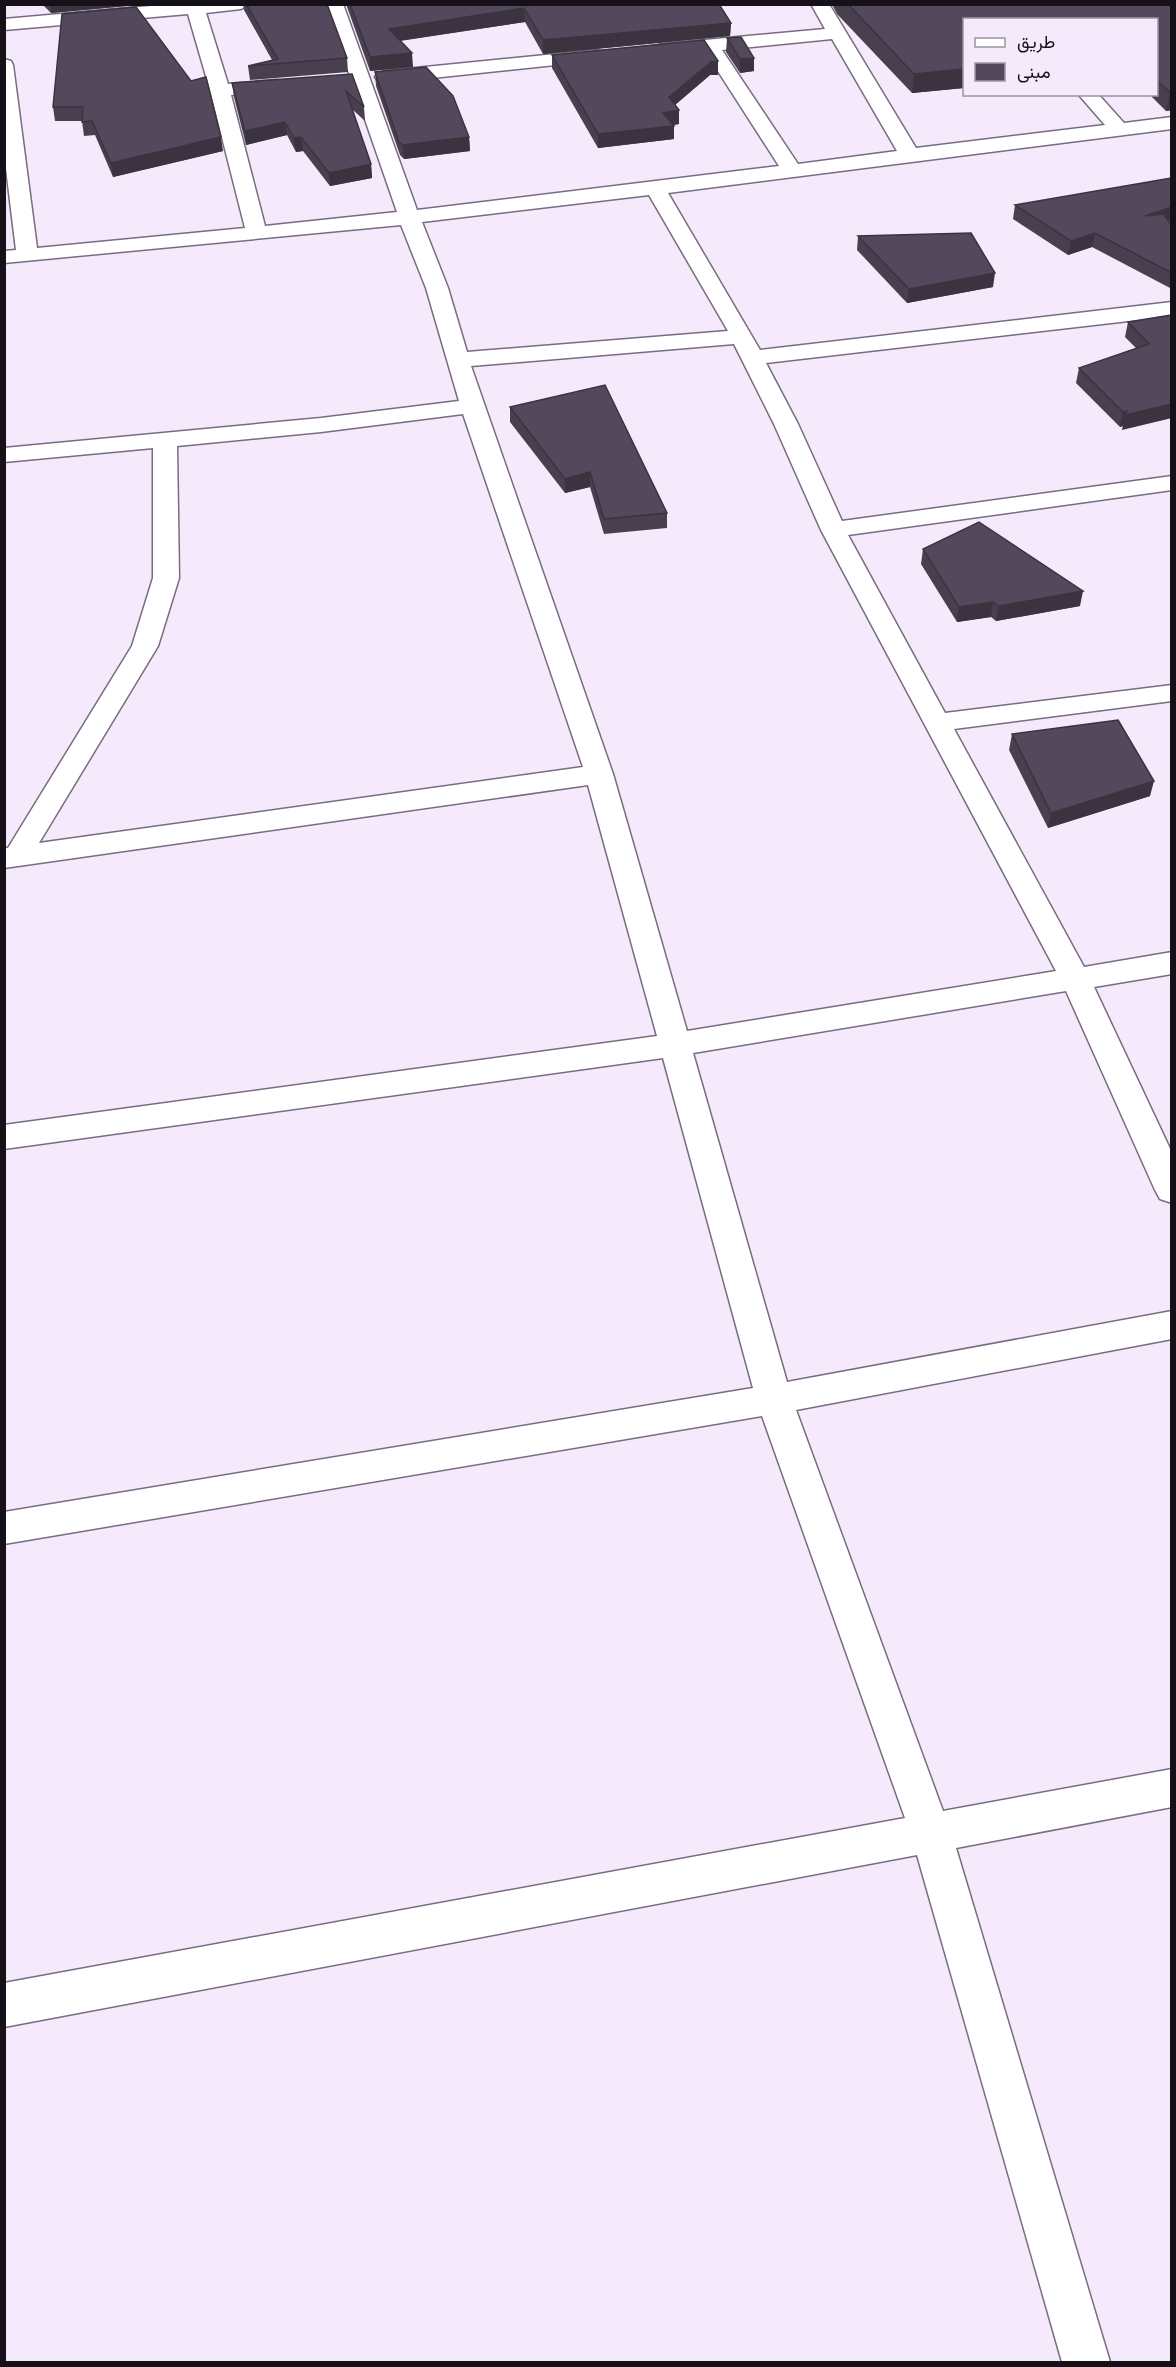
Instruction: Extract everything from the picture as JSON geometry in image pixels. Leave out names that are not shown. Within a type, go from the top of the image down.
[{"type":"street","points":[[4,25],[241,4]]},
{"type":"street","points":[[334,4],[350,80],[437,288],[472,406],[599,774],[673,1045],[774,1399],[931,1833],[1086,2362]]},
{"type":"street","points":[[820,4],[909,154]]},
{"type":"street","points":[[196,9],[220,90],[256,232]]},
{"type":"street","points":[[640,52],[837,33]]},
{"type":"street","points":[[710,45],[791,170]]},
{"type":"street","points":[[350,80],[617,54]]},
{"type":"street","points":[[4,65],[27,255]]},
{"type":"street","points":[[220,90],[291,85]]},
{"type":"street","points":[[1089,96],[1119,129]]},
{"type":"street","points":[[4,257],[409,217],[1172,123]]},
{"type":"street","points":[[656,188],[747,347],[786,424],[833,530],[939,722],[1075,978],[1172,1190]]},
{"type":"street","points":[[458,360],[747,347],[1172,309]]},
{"type":"street","points":[[4,456],[321,425],[472,406]]},
{"type":"street","points":[[10,857],[145,645],[166,578],[165,441]]},
{"type":"street","points":[[833,530],[1172,483]]},
{"type":"street","points":[[939,722],[1172,693]]},
{"type":"street","points":[[10,857],[599,774]]},
{"type":"street","points":[[4,1137],[673,1045],[1172,963]]},
{"type":"street","points":[[4,1528],[774,1399],[1172,1325]]},
{"type":"street","points":[[4,2005],[1172,1788]]},
{"type":"building","points":[[246,4],[327,4],[347,58],[248,66],[278,59]]},
{"type":"building","points":[[350,4],[719,4],[731,23],[543,40],[524,8],[389,29],[412,53],[370,57]]},
{"type":"building","points":[[848,4],[1172,4],[1172,92],[1158,82],[1158,18],[963,18],[963,69],[914,74]]},
{"type":"building","points":[[136,7],[191,81],[206,77],[221,137],[111,163],[92,121],[82,122],[83,107],[53,107],[62,14]]},
{"type":"building","points":[[741,37],[754,58],[740,59],[727,38]]},
{"type":"building","points":[[704,40],[718,61],[711,62],[669,97],[679,110],[663,113],[674,126],[598,134],[552,55]]},
{"type":"building","points":[[426,67],[453,96],[469,137],[403,145],[399,142],[375,72]]},
{"type":"building","points":[[352,74],[364,107],[346,91],[371,164],[329,173],[301,137],[294,138],[285,122],[245,131],[232,83]]},
{"type":"building","points":[[1172,178],[1172,207],[1145,216],[1163,214],[1172,225],[1172,273],[1095,233],[1071,241],[1015,205]]},
{"type":"building","points":[[971,233],[995,273],[909,289],[858,236]]},
{"type":"building","points":[[1172,315],[1172,404],[1125,415],[1127,411],[1123,412],[1079,368],[1149,344],[1128,322]]},
{"type":"building","points":[[605,385],[667,513],[604,519],[590,472],[565,479],[510,407]]},
{"type":"building","points":[[979,522],[1083,591],[999,606],[993,602],[959,607],[923,549]]},
{"type":"building","points":[[1118,720],[1154,781],[1051,813],[1012,734]]}]
